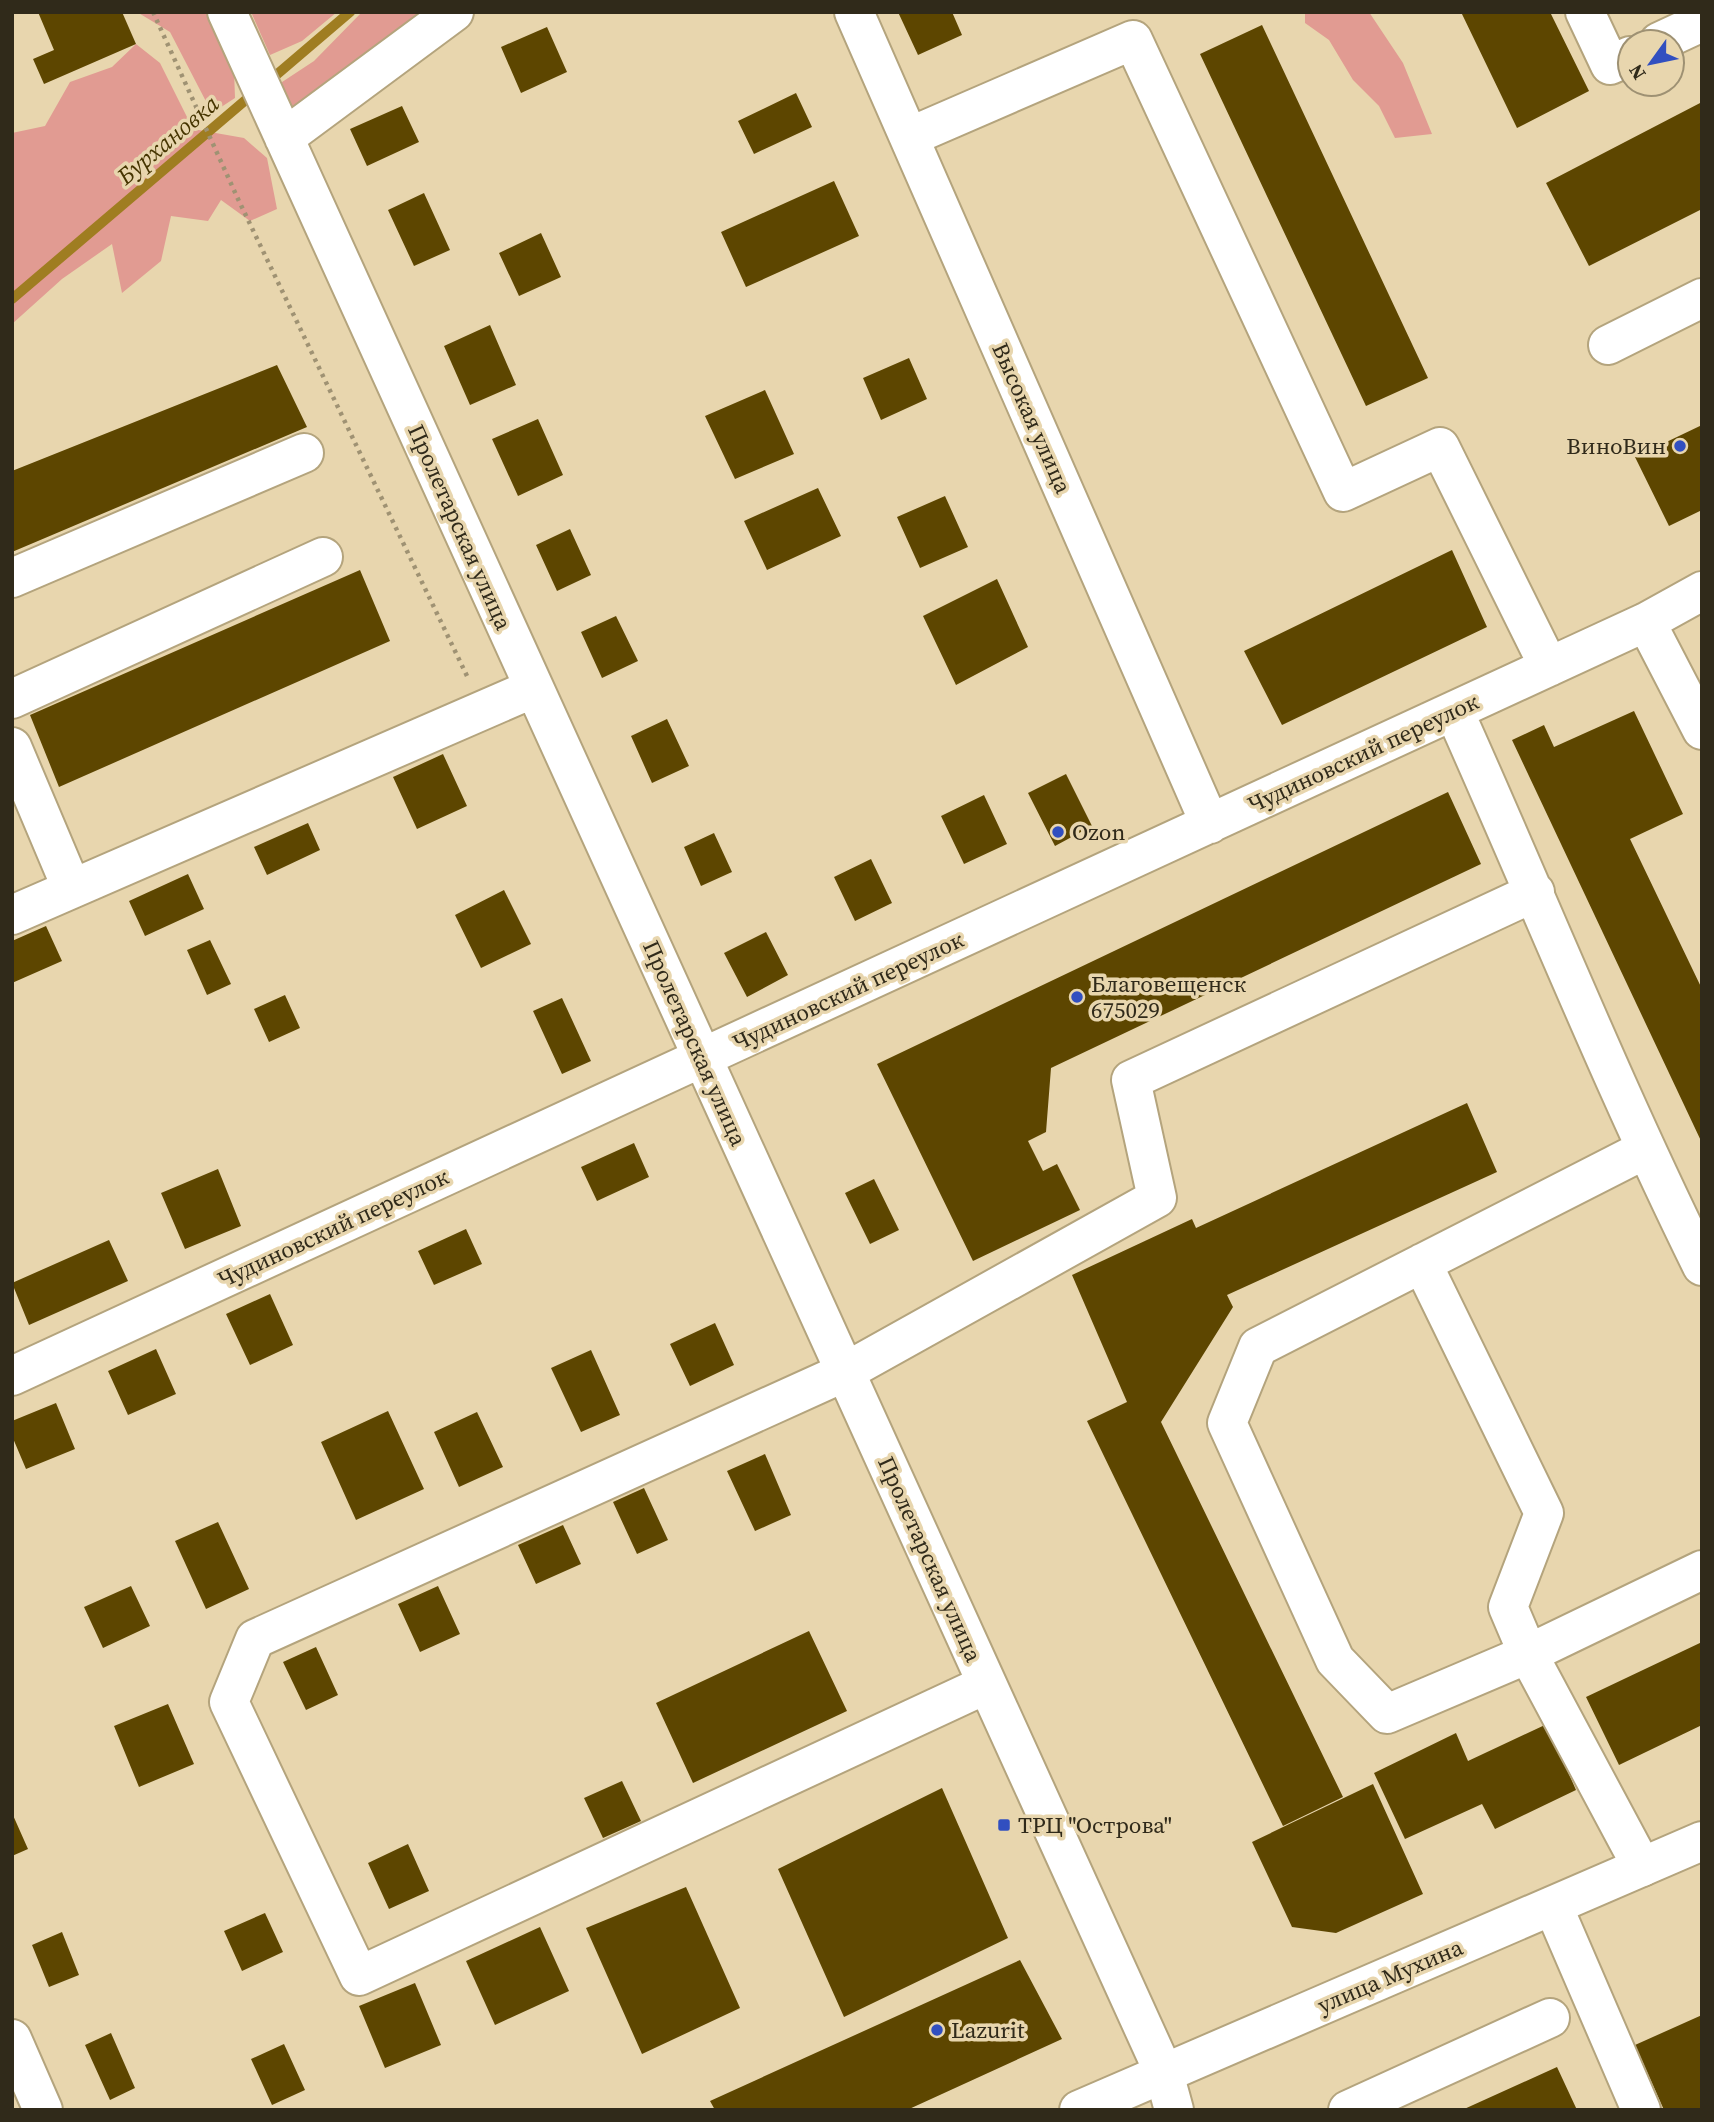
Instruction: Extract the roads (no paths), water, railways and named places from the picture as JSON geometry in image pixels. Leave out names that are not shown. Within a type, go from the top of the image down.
[{"type":"street","name":"Пролетарская улица","points":[[226,12],[1164,2073],[1174,2110]]},
{"type":"street","points":[[284,138],[454,12]]},
{"type":"street","name":"Высокая улица","points":[[855,12],[1210,824]]},
{"type":"street","points":[[1585,12],[1610,65],[1616,62]]},
{"type":"street","points":[[1686,29],[1702,22]]},
{"type":"street","points":[[909,137],[1133,40],[1343,492],[1440,447],[1549,667]]},
{"type":"street","points":[[1608,345],[1702,298]]},
{"type":"street","points":[[12,578],[304,453]]},
{"type":"street","points":[[12,699],[323,557]]},
{"type":"street","name":"Чудиновский переулок","points":[[12,1377],[1646,622],[1702,591]]},
{"type":"street","points":[[1646,622],[1702,730]]},
{"type":"street","points":[[12,915],[534,688]]},
{"type":"street","points":[[1454,711],[1535,892],[1644,1150],[1702,1266]]},
{"type":"street","points":[[12,747],[72,889]]},
{"type":"street","points":[[987,1684],[359,1976],[229,1702],[255,1639],[845,1372],[1157,1198],[1131,1080],[1535,892]]},
{"type":"street","points":[[1644,1150],[1258,1347],[1227,1423],[1335,1660],[1387,1714],[1528,1654],[1702,1570]]},
{"type":"street","points":[[1422,1263],[1544,1513],[1508,1607],[1528,1654],[1642,1867]]},
{"type":"street","name":"улица Мухина","points":[[1079,2110],[1702,1841]]},
{"type":"street","points":[[1553,1906],[1641,2110]]},
{"type":"street","points":[[1348,2110],[1550,2018]]},
{"type":"street","points":[[15,2051],[43,2110]]},
{"type":"waterway","name":"Бурхановка","points":[[268,82],[350,12]]},
{"type":"waterway","name":"Бурхановка","points":[[12,299],[255,92]]},
{"type":"place","name":"ВиноВин","points":[[1680,446]]},
{"type":"place","name":"Ozon","points":[[1058,832]]},
{"type":"place","name":"Благовещенск 675029","points":[[1077,997]]},
{"type":"place","name":"ТРЦ \"Острова\"","points":[[1004,1825]]},
{"type":"place","name":"Lazurit","points":[[937,2030]]}]
